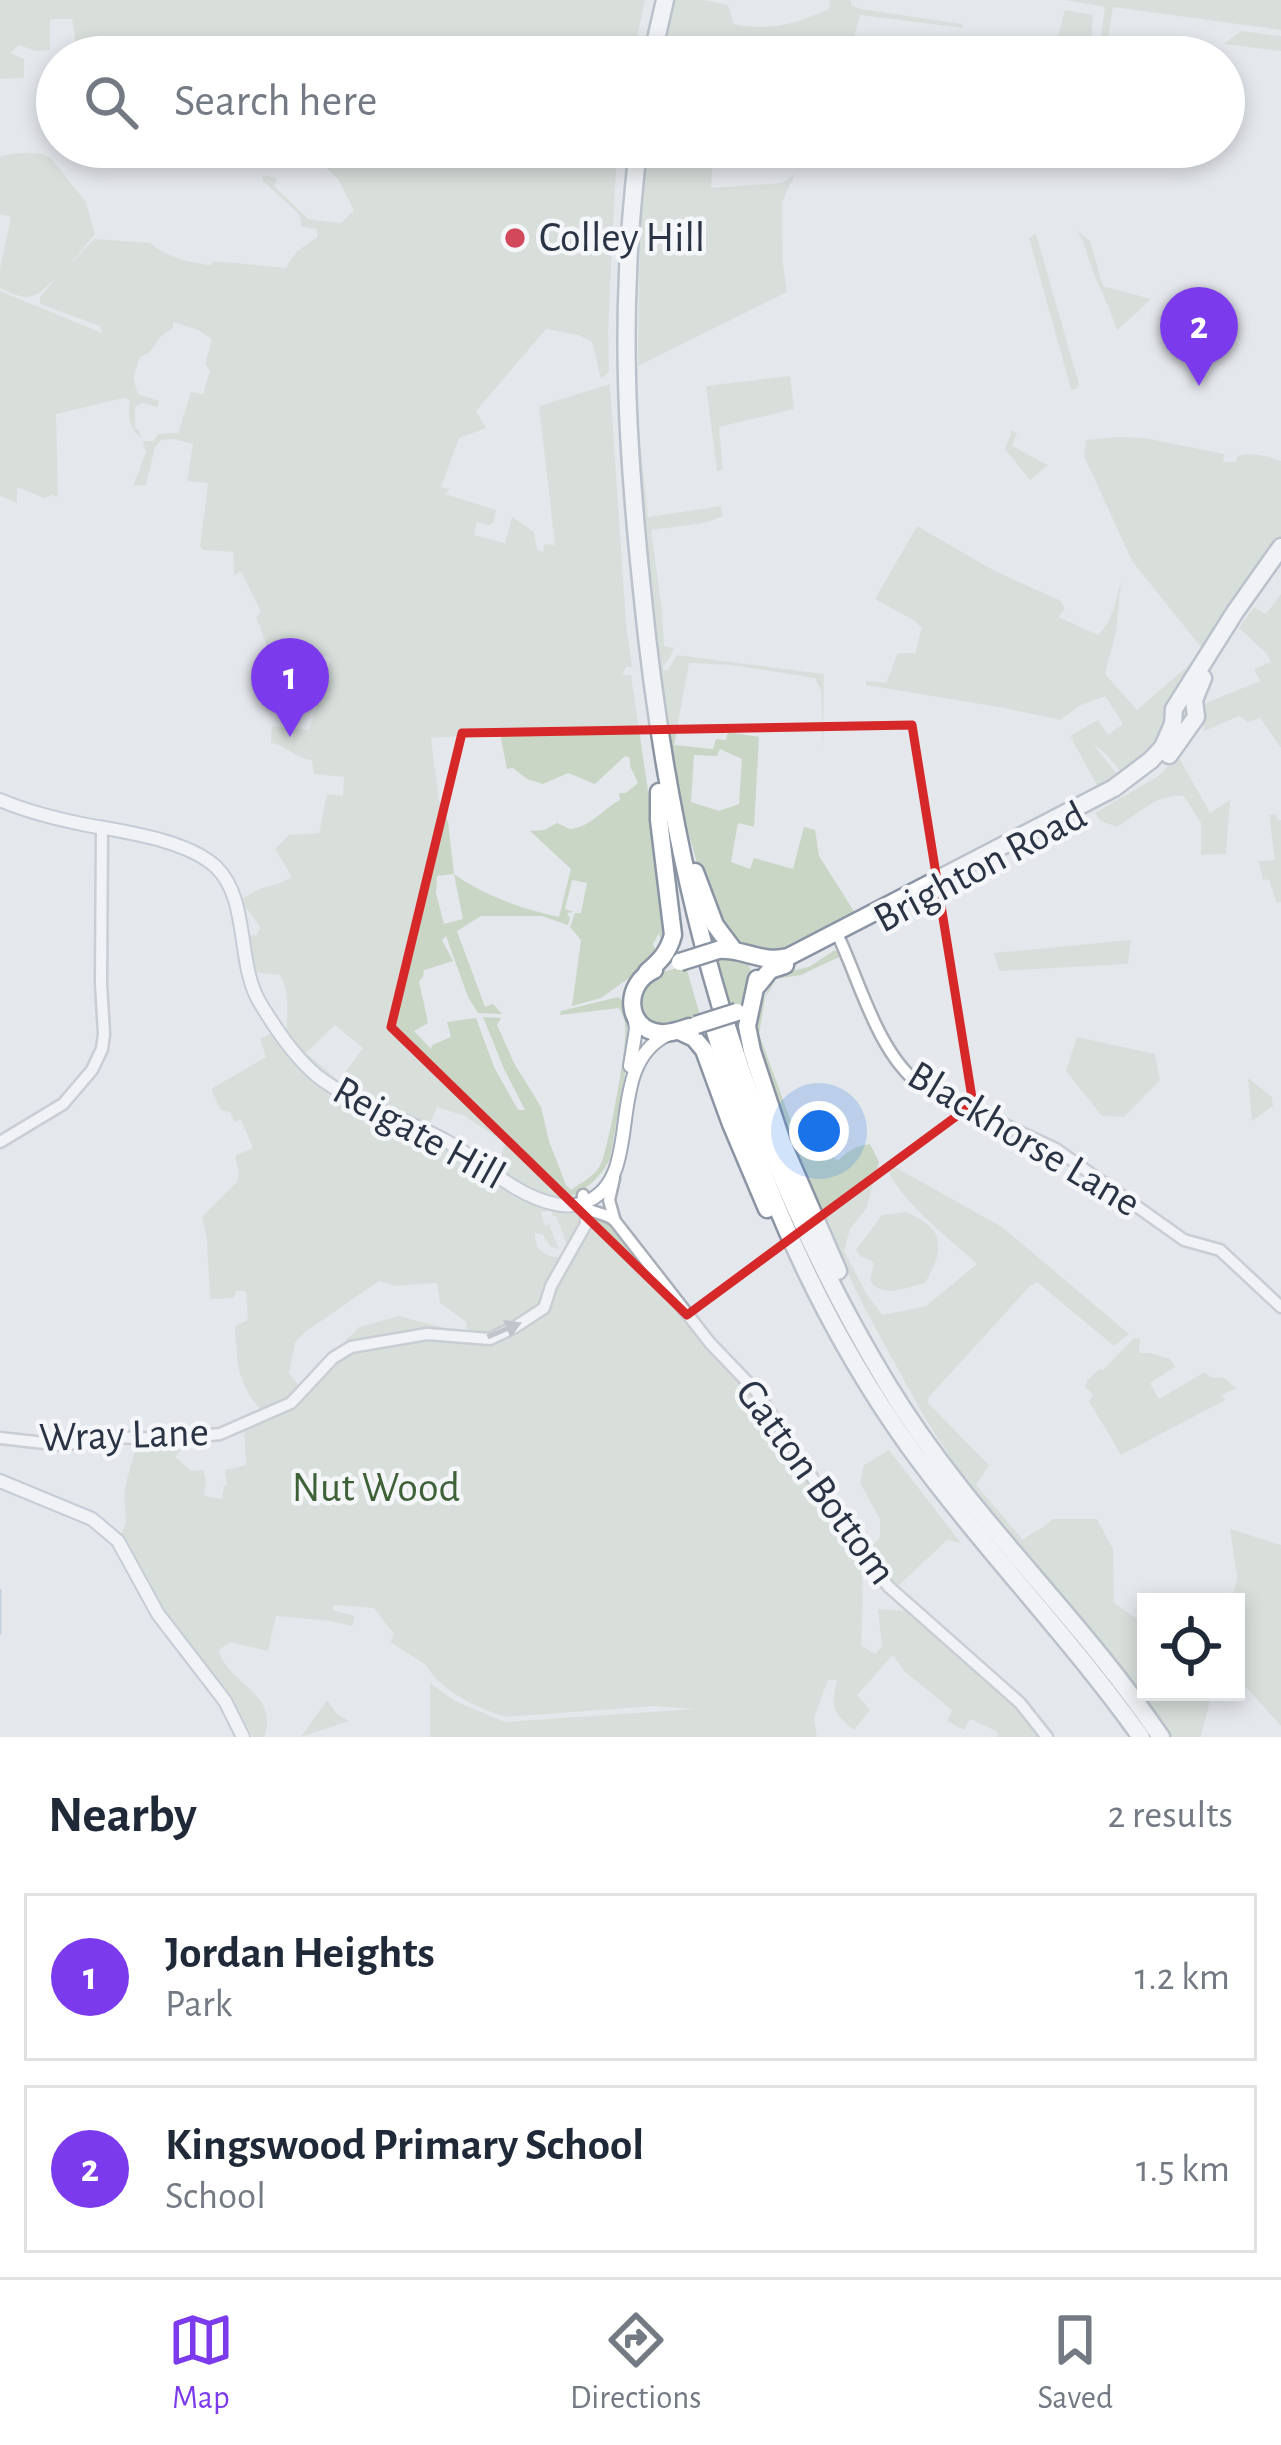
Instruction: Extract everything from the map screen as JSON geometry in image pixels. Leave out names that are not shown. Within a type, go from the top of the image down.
[{"type":"highway","points":[[646,36],[654,0]]},
{"type":"highway","points":[[656,36],[664,0]]},
{"type":"highway","points":[[626,168],[616,318],[621,460],[634,610],[683,912],[718,1044],[759,1162],[841,1338],[943,1491],[1095,1674],[1141,1737]]},
{"type":"highway","points":[[636,168],[628,275],[629,413],[644,609],[664,792],[718,1005],[792,1202],[890,1387],[939,1463],[1098,1652],[1161,1737]]},
{"type":"highway","name":"Brighton Road","points":[[682,1030],[749,1003],[770,970],[840,940],[1131,788],[1168,758],[1182,717],[1235,612],[1281,547]]},
{"type":"highway","name":"Brighton Road","points":[[647,973],[731,951],[772,961],[788,957],[1114,788],[1167,741],[1214,656],[1281,558]]},
{"type":"highway","points":[[664,792],[708,910],[731,951],[754,966],[748,1036],[771,1112],[833,1262],[914,1409],[1001,1541]]},
{"type":"highway","points":[[664,792],[658,820],[673,935],[662,961],[633,989],[634,1014],[652,1031],[682,1030],[704,1050],[778,1234],[872,1409],[949,1515],[1129,1737]]},
{"type":"highway","points":[[749,1003],[766,979],[794,963]]},
{"type":"main road","name":"Reigate Hill","points":[[0,800],[182,848],[217,868],[236,902],[246,972],[255,994],[287,1043],[318,1076],[369,1107],[447,1141],[512,1185],[551,1203],[589,1209]]},
{"type":"main road","points":[[589,1209],[615,1149],[636,1029],[634,1014]]},
{"type":"main road","points":[[589,1209],[617,1162],[641,1056],[652,1043],[682,1030]]},
{"type":"main road","points":[[0,1481],[92,1519],[118,1541],[158,1614],[225,1701],[244,1737]]},
{"type":"street","points":[[0,1142],[63,1104],[100,1055],[104,1034],[102,827]]},
{"type":"street","name":"Blackhorse Lane","points":[[840,940],[890,1053],[908,1076],[1056,1149],[1184,1240],[1220,1250],[1281,1307]]},
{"type":"street","points":[[615,1221],[609,1200],[631,1091]]},
{"type":"street","points":[[589,1209],[609,1200]]},
{"type":"street","name":"Gatton Bottom","points":[[589,1209],[615,1221],[702,1334],[756,1391],[862,1556],[889,1587],[1020,1703],[1047,1737]]},
{"type":"street","name":"Wray Lane","points":[[0,1438],[62,1445],[110,1437],[171,1439],[220,1434],[291,1403],[345,1350],[427,1334],[482,1339],[502,1334],[544,1308],[589,1209]]},
{"type":"highlighted area","points":[[912,725],[973,1104],[687,1315],[391,1027],[462,733]]},
{"type":"green space","points":[[0,0],[645,0],[637,36],[75,36],[72,19],[50,19],[50,36],[36,36],[36,51],[19,45],[10,53],[24,59],[24,78],[0,79]]},
{"type":"green space","points":[[674,0],[728,5],[734,24],[748,26],[794,22],[829,9],[830,0],[851,0],[851,5],[861,9],[962,24],[963,28],[860,15],[854,36],[665,36]]},
{"type":"green space","points":[[1064,0],[1281,0],[1281,30],[1113,7],[1108,36],[1101,36],[1105,7]]},
{"type":"green space","points":[[1065,10],[1093,15],[1092,36],[1058,36]]},
{"type":"green space","points":[[1241,31],[1281,36],[1281,51],[1245,47],[1245,36],[1234,36]]},
{"type":"green space","points":[[36,154],[36,168],[59,168],[86,202],[95,234],[66,269],[94,239],[150,243],[171,256],[203,264],[286,268],[296,252],[317,237],[317,229],[302,227],[299,214],[262,175],[277,178],[274,186],[308,219],[341,223],[354,210],[338,179],[326,168],[616,168],[609,372],[601,379],[592,342],[546,329],[476,411],[486,428],[459,438],[441,487],[450,489],[445,494],[496,510],[493,523],[477,522],[474,535],[505,543],[512,517],[534,532],[537,549],[543,552],[544,544],[555,545],[539,406],[610,384],[632,667],[626,667],[622,675],[631,675],[668,928],[662,945],[659,933],[653,944],[658,957],[601,998],[572,1006],[581,940],[570,927],[575,913],[581,913],[587,883],[572,880],[565,909],[574,912],[567,913],[568,925],[542,916],[481,916],[457,931],[485,1007],[493,1004],[502,1014],[478,1013],[446,936],[442,940],[453,961],[424,970],[419,981],[428,1023],[414,1031],[431,1049],[451,1037],[447,1022],[476,1018],[494,1067],[518,1110],[525,1110],[483,1017],[501,1018],[497,1025],[541,1107],[549,1141],[571,1190],[594,1173],[603,1157],[621,1074],[625,1023],[619,1008],[560,1015],[561,1011],[618,997],[628,1005],[628,1057],[610,1159],[587,1186],[557,1202],[513,1182],[499,1163],[505,1143],[465,1116],[437,1107],[429,1126],[345,1094],[287,1043],[287,999],[280,975],[252,972],[243,936],[257,935],[260,927],[237,899],[292,877],[275,849],[289,835],[319,833],[327,794],[343,796],[344,777],[314,774],[312,760],[271,743],[272,726],[309,730],[331,659],[303,645],[268,648],[256,617],[261,612],[241,572],[234,575],[233,552],[200,546],[208,483],[187,481],[193,444],[161,440],[146,485],[133,486],[146,452],[143,441],[178,433],[191,392],[203,394],[212,339],[173,322],[173,328],[140,357],[133,378],[138,394],[159,401],[158,407],[142,403],[135,407],[135,428],[141,438],[130,421],[130,400],[124,398],[56,414],[58,497],[44,498],[17,487],[17,503],[0,496],[0,291],[102,333],[100,326],[40,304],[40,297],[58,276],[32,296],[0,288],[11,217],[0,214],[0,156]],"holes":[[[500,733],[507,769],[543,784],[568,773],[595,784],[625,756],[630,758],[638,783],[583,825],[570,829],[557,823],[530,831],[571,869],[559,917],[504,901],[454,874],[448,822],[439,800],[431,738]],[[454,874],[463,919],[444,924],[437,876]],[[335,1025],[363,1048],[339,1081],[306,1053]]]},
{"type":"green space","points":[[645,168],[712,168],[711,188],[782,183],[795,174],[782,202],[787,292],[638,366]]},
{"type":"green space","points":[[1077,230],[1090,241],[1103,286],[1151,299],[1117,331],[1083,241]]},
{"type":"green space","points":[[1036,234],[1079,384],[1076,389],[1071,389],[1029,238]]},
{"type":"green space","points":[[790,376],[794,409],[719,427],[723,470],[717,471],[706,386]]},
{"type":"green space","points":[[638,424],[648,517],[721,506],[723,516],[651,530],[664,646],[674,648],[663,670],[668,670],[677,655],[824,674],[823,746],[821,691],[815,678],[689,663],[674,745],[713,749],[716,739],[726,740],[728,732],[759,737],[754,827],[738,823],[731,862],[750,869],[754,858],[793,869],[804,827],[815,830],[819,856],[855,913],[787,955],[734,945],[705,891],[678,796],[659,683]],"holes":[[[720,749],[742,759],[739,804],[719,811],[691,802],[694,755],[717,756]]]},
{"type":"green space","points":[[1012,430],[1017,433],[1012,446],[1048,465],[1030,480],[1005,449]]},
{"type":"green space","points":[[1116,437],[1225,454],[1225,462],[1236,462],[1237,456],[1248,454],[1281,461],[1281,540],[1210,645],[1200,646],[1132,561],[1084,456],[1086,440]]},
{"type":"green space","points":[[917,526],[993,570],[1061,601],[1065,609],[1058,617],[1098,635],[1111,617],[1121,581],[1116,632],[1105,674],[1137,710],[1196,659],[1166,733],[1124,776],[1093,744],[1121,779],[1098,787],[1070,736],[1098,720],[1108,735],[1123,724],[1105,696],[1060,720],[866,685],[866,681],[886,683],[898,653],[915,653],[922,628],[875,599]]},
{"type":"green space","points":[[1281,594],[1281,748],[1260,718],[1248,722],[1239,716],[1204,731],[1201,705],[1260,681],[1254,669],[1271,662],[1239,628],[1254,607],[1266,614]]},
{"type":"green space","points":[[1178,756],[1210,813],[1230,800],[1226,854],[1201,855],[1201,823],[1184,796],[1157,801],[1117,827],[1095,813],[1160,775]]},
{"type":"green space","points":[[1276,814],[1281,820],[1281,902],[1277,903],[1258,861],[1275,860],[1269,815]]},
{"type":"green space","points":[[1131,940],[1128,964],[999,971],[994,953]]},
{"type":"green space","points":[[835,950],[841,956],[801,975],[778,979]]},
{"type":"green space","points":[[713,954],[746,961],[753,976],[749,996],[730,1010]]},
{"type":"green space","points":[[686,966],[700,1016],[671,1027],[652,1024],[641,1011],[644,988],[660,973]]},
{"type":"green space","points":[[775,980],[765,998],[759,1034],[803,1154],[822,1147],[838,1161],[870,1144],[879,1162],[866,1209],[850,1229],[844,1251],[882,1315],[926,1306],[977,1264],[911,1203],[886,1162],[1002,1227],[1129,1334],[1114,1346],[1037,1282],[928,1403],[989,1465],[976,1485],[1023,1540],[1052,1519],[1097,1519],[1113,1549],[1114,1603],[1137,1619],[1137,1689],[953,1462],[865,1309],[793,1152],[752,1023],[772,982]]},
{"type":"green space","name":"Nut Wood","points":[[272,1033],[300,1065],[444,1144],[517,1196],[535,1203],[581,1207],[585,1218],[568,1248],[556,1216],[541,1212],[545,1226],[552,1223],[559,1249],[535,1233],[538,1247],[546,1254],[572,1259],[588,1225],[596,1218],[613,1222],[707,1343],[772,1396],[763,1403],[862,1557],[880,1537],[880,1519],[860,1483],[864,1465],[889,1450],[961,1543],[947,1540],[896,1588],[861,1562],[861,1645],[875,1654],[882,1646],[878,1609],[908,1611],[1024,1712],[1042,1737],[997,1737],[998,1732],[970,1719],[964,1730],[947,1721],[952,1710],[904,1671],[893,1655],[857,1695],[870,1710],[854,1730],[835,1709],[837,1680],[828,1680],[814,1718],[817,1737],[430,1737],[430,1683],[455,1701],[505,1722],[694,1709],[654,1706],[506,1717],[460,1697],[425,1664],[390,1642],[394,1634],[374,1608],[333,1605],[333,1610],[355,1616],[352,1626],[276,1616],[268,1651],[230,1642],[219,1650],[265,1710],[264,1737],[253,1737],[231,1698],[157,1608],[118,1541],[126,1522],[124,1491],[137,1442],[189,1441],[175,1457],[191,1471],[203,1470],[204,1496],[222,1499],[225,1470],[246,1465],[244,1428],[260,1409],[246,1389],[237,1360],[235,1326],[248,1320],[246,1291],[236,1291],[234,1298],[210,1299],[202,1217],[237,1182],[235,1156],[253,1148],[241,1120],[235,1122],[230,1112],[221,1110],[211,1089],[266,1057],[260,1039]],"holes":[[[379,1281],[396,1286],[437,1283],[440,1303],[466,1322],[468,1334],[399,1316],[359,1327],[301,1388],[289,1373],[295,1342]]]},
{"type":"green space","points":[[1077,1037],[1155,1054],[1160,1080],[1124,1117],[1102,1116],[1066,1071]]},
{"type":"green space","points":[[1248,1078],[1272,1097],[1273,1106],[1252,1121]]},
{"type":"green space","points":[[906,1212],[935,1233],[936,1260],[925,1283],[881,1289],[870,1281],[874,1262],[856,1250],[882,1215]]},
{"type":"green space","points":[[1134,1338],[1140,1339],[1139,1353],[1170,1359],[1175,1367],[1150,1383],[1159,1399],[1205,1372],[1236,1388],[1221,1395],[1225,1400],[1121,1455],[1089,1401],[1093,1394],[1085,1387]]},
{"type":"green space","points":[[1230,1529],[1281,1545],[1281,1726],[1245,1686],[1245,1593],[1234,1593],[1237,1577]]},
{"type":"green space","points":[[327,1700],[349,1721],[301,1737]]},
{"type":"green space","points":[[1147,1701],[1210,1701],[1201,1737],[1169,1737]]},
{"type":"waterway","points":[[0,1590],[0,1633]]},
{"type":"place","name":"Colley Hill","points":[[515,238]]},
{"type":"place","name":"Kingswood Primary School","points":[[1199,386]]},
{"type":"place","name":"Jordan Heights","points":[[290,737]]}]
